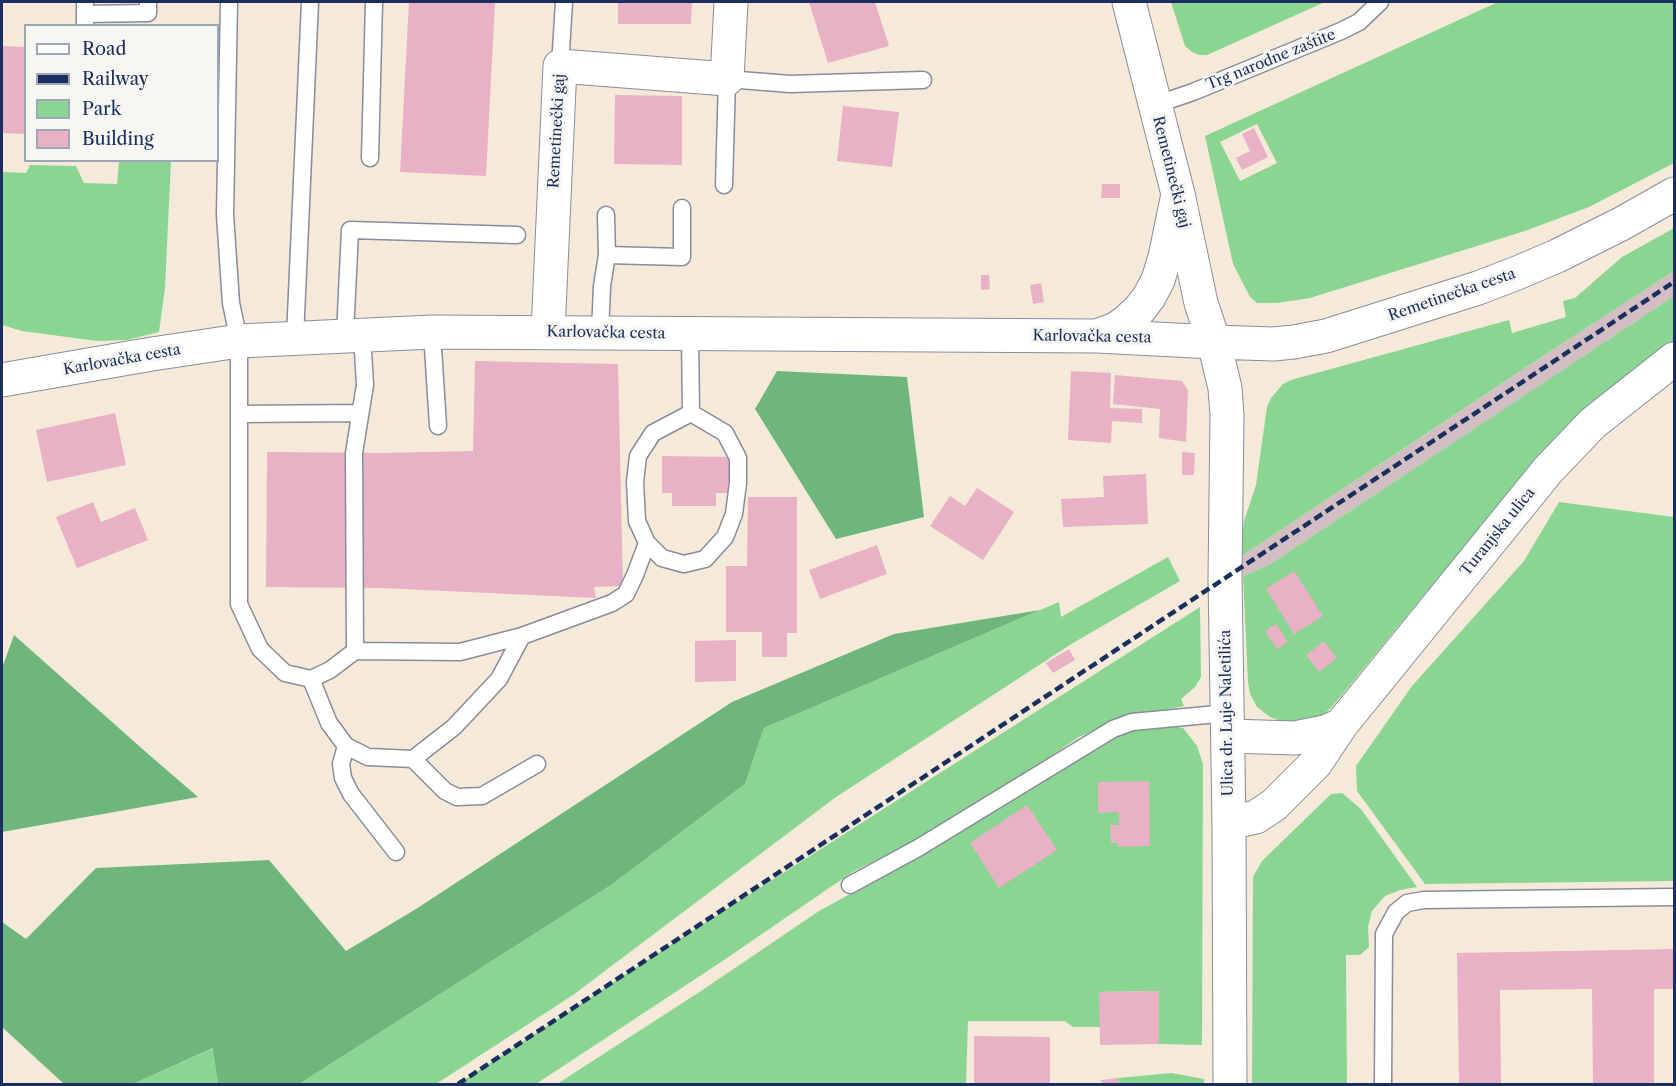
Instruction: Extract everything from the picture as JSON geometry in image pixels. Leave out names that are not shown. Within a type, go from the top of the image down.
[{"type":"main road","points":[[727,79],[731,2]]},
{"type":"main road","name":"Remetinečki gaj","points":[[1128,2],[1178,194],[1196,284],[1214,342]]},
{"type":"main road","name":"Remetinečki gaj","points":[[548,332],[560,66],[727,79]]},
{"type":"main road","points":[[1097,336],[1116,329],[1127,321],[1149,297],[1158,280],[1165,257],[1178,194]]},
{"type":"main road","name":"Remetinečka cesta","points":[[1214,342],[1273,344],[1308,341],[1478,288],[1557,256],[1674,194]]},
{"type":"main road","name":"Karlovačka cesta","points":[[2,380],[239,341],[432,332],[1097,336],[1214,342]]},
{"type":"main road","name":"Ulica dr. Luje Naletilića","points":[[1214,342],[1225,388],[1226,408],[1225,578],[1230,1084]]},
{"type":"main road","name":"Turanjska ulica","points":[[1229,823],[1256,817],[1274,805],[1315,764],[1341,725],[1548,470],[1593,423],[1674,359]]},
{"type":"main road","points":[[1228,724],[1295,738],[1325,732],[1341,725]]},
{"type":"lane","points":[[85,14],[148,12],[148,2]]},
{"type":"lane","points":[[229,2],[225,215],[231,303],[239,341],[239,604],[260,649],[285,673],[311,679],[330,670],[355,651],[460,652],[522,636],[612,603],[626,594],[647,543]]},
{"type":"lane","points":[[295,338],[310,2]]},
{"type":"lane","points":[[370,158],[374,2]]},
{"type":"lane","points":[[560,66],[564,2]]},
{"type":"lane","name":"Trg narodne zaštite","points":[[1155,105],[1194,92],[1341,31],[1359,22],[1380,2]]},
{"type":"lane","points":[[724,185],[727,79],[790,84],[923,80]]},
{"type":"lane","points":[[607,255],[682,256],[682,208]]},
{"type":"lane","points":[[600,333],[602,286],[607,255],[606,215]]},
{"type":"lane","points":[[355,651],[354,453],[365,385],[354,335],[350,230],[517,235]]},
{"type":"lane","points":[[432,332],[438,426]]},
{"type":"lane","points":[[690,334],[691,413]]},
{"type":"lane","points":[[239,414],[360,413]]},
{"type":"lane","points":[[691,413],[725,433],[738,458],[738,483],[734,514],[725,537],[705,559],[684,564],[662,558],[647,543],[637,521],[635,482],[638,456],[653,433],[691,413]]},
{"type":"lane","points":[[311,679],[329,723],[346,746],[368,757],[413,759],[454,727],[499,679],[522,636]]},
{"type":"lane","points":[[850,885],[918,848],[1113,729],[1132,722],[1228,724]]},
{"type":"lane","points":[[346,746],[341,764],[343,778],[351,794],[396,852]]},
{"type":"lane","points":[[413,759],[445,791],[457,797],[482,796],[537,764]]},
{"type":"lane","points":[[1383,1084],[1384,934],[1396,912],[1407,903],[1424,900],[1674,897]]},
{"type":"shaded area","points":[[1674,271],[1674,296],[1269,565],[1243,576],[1240,557]]},
{"type":"green space","points":[[1171,2],[1325,2],[1207,55],[1199,55],[1185,46]]},
{"type":"green space","points":[[1498,2],[1674,2],[1674,163],[1589,207],[1525,231],[1310,298],[1277,303],[1257,303],[1250,297],[1233,264],[1205,136]],"holes":[[[1257,124],[1277,163],[1240,181],[1220,142]]]},
{"type":"green space","points":[[119,162],[171,162],[165,288],[159,332],[127,340],[97,341],[22,331],[2,325],[2,172],[26,173],[30,165],[76,166],[84,183],[117,184]]},
{"type":"green space","points":[[1674,228],[1674,271],[1240,557],[1244,521],[1256,485],[1267,407],[1271,398],[1283,384],[1509,320],[1512,333],[1566,317],[1563,301],[1575,298],[1622,257]]},
{"type":"green space","points":[[1674,296],[1674,347],[1504,502],[1332,707],[1321,717],[1302,723],[1284,722],[1270,717],[1257,707],[1250,694],[1248,682],[1243,576],[1269,565]]},
{"type":"green space","points":[[777,371],[907,377],[924,517],[836,539],[755,409]]},
{"type":"green space","points":[[1559,502],[1674,517],[1674,881],[1425,884],[1357,791],[1356,766],[1412,686],[1524,561]]},
{"type":"green space","points":[[1168,557],[1180,581],[1073,643],[836,797],[573,995],[436,1084],[299,1084],[611,885],[745,784],[764,728],[1059,602],[1061,617]]},
{"type":"green space","points":[[1200,607],[1201,677],[1195,687],[1181,699],[1184,706],[1121,719],[1079,737],[949,825],[854,871],[536,1084],[458,1084],[664,949]]},
{"type":"green space","points":[[1040,610],[764,728],[745,784],[611,885],[299,1084],[218,1084],[213,1048],[133,1084],[64,1084],[2,1027],[2,922],[26,939],[96,868],[269,860],[346,951],[416,909],[732,702],[894,634]]},
{"type":"green space","points":[[14,635],[198,797],[2,832],[2,668]]},
{"type":"green space","points":[[1164,725],[1183,728],[1197,746],[1203,764],[1202,1045],[1159,1044],[1158,991],[1100,992],[1100,1027],[1073,1027],[1065,1021],[968,1021],[966,1084],[557,1084],[819,911],[918,857],[1075,758],[1133,728]]},
{"type":"green space","points":[[1342,793],[1361,809],[1417,887],[1385,896],[1372,911],[1368,927],[1369,947],[1360,955],[1346,955],[1347,1084],[1252,1084],[1253,877],[1262,861],[1331,794]]},
{"type":"green space","points":[[214,1048],[218,1084],[133,1084]]},
{"type":"green space","points":[[1171,1073],[1204,1079],[1204,1084],[1119,1084],[1118,1078]]},
{"type":"building","points":[[409,2],[495,2],[486,176],[400,172]]},
{"type":"building","points":[[618,2],[692,2],[691,24],[618,24]]},
{"type":"building","points":[[809,2],[875,2],[889,46],[828,63]]},
{"type":"building","points":[[2,46],[24,47],[24,134],[2,133]]},
{"type":"building","points":[[615,95],[682,96],[682,165],[614,164]]},
{"type":"building","points":[[843,106],[899,112],[892,167],[837,161]]},
{"type":"building","points":[[1254,128],[1268,157],[1242,170],[1236,158],[1250,151],[1242,134]]},
{"type":"building","points":[[1102,184],[1120,184],[1120,198],[1101,198]]},
{"type":"building","points":[[981,275],[989,275],[990,289],[981,290]]},
{"type":"building","points":[[1041,283],[1044,302],[1033,304],[1030,285]]},
{"type":"building","points":[[475,361],[618,364],[623,586],[594,587],[596,598],[380,588],[266,587],[267,452],[473,451]]},
{"type":"building","points":[[1071,371],[1111,373],[1110,408],[1142,409],[1142,423],[1112,421],[1111,443],[1068,440]]},
{"type":"building","points":[[1115,375],[1182,381],[1188,390],[1186,442],[1159,438],[1160,409],[1113,404]]},
{"type":"building","points":[[115,413],[126,465],[47,482],[36,430]]},
{"type":"building","points":[[1182,452],[1195,453],[1194,475],[1182,475]]},
{"type":"building","points":[[662,456],[732,457],[732,493],[716,493],[716,506],[672,506],[672,493],[662,493]]},
{"type":"building","points":[[1146,474],[1148,524],[1063,527],[1061,499],[1104,497],[1103,476]]},
{"type":"building","points":[[977,488],[1014,512],[983,560],[930,526],[950,496],[965,506]]},
{"type":"building","points":[[748,497],[797,497],[797,633],[787,633],[787,657],[762,657],[762,632],[726,632],[726,566],[747,566]]},
{"type":"building","points":[[93,502],[101,522],[135,508],[148,540],[77,568],[56,517]]},
{"type":"building","points":[[877,545],[887,574],[820,599],[809,570]]},
{"type":"building","points":[[1294,571],[1323,616],[1294,634],[1266,589]]},
{"type":"building","points":[[1276,624],[1288,642],[1277,649],[1265,631]]},
{"type":"building","points":[[736,640],[736,681],[695,682],[695,641]]},
{"type":"building","points":[[1324,641],[1337,658],[1319,672],[1306,655]]},
{"type":"building","points":[[1069,649],[1075,660],[1053,673],[1046,663]]},
{"type":"building","points":[[1149,781],[1150,846],[1118,847],[1118,843],[1111,843],[1110,825],[1119,825],[1119,812],[1098,813],[1098,782]]},
{"type":"building","points":[[1027,805],[1057,850],[999,888],[970,843]]},
{"type":"building","points":[[1674,949],[1674,989],[1654,989],[1654,1084],[1593,1084],[1592,989],[1500,990],[1501,1084],[1459,1084],[1457,953]]},
{"type":"building","points":[[1159,991],[1159,1044],[1100,1045],[1099,992]]},
{"type":"building","points":[[974,1036],[1050,1037],[1050,1084],[974,1084]]},
{"type":"building","points":[[1118,1078],[1119,1084],[1102,1084],[1101,1080]]},
{"type":"railway","points":[[458,1084],[1674,282]]}]
